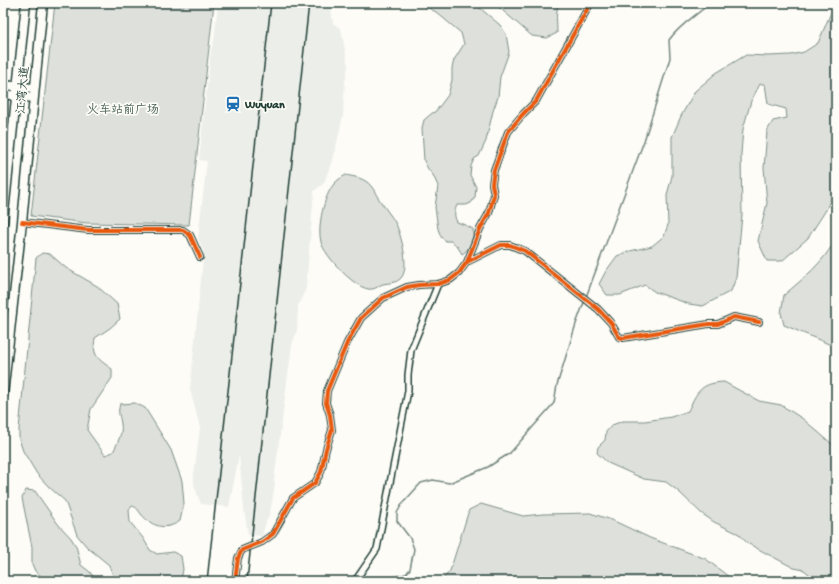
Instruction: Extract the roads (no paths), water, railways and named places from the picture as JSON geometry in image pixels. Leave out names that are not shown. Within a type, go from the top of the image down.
[{"type":"main road","name":"江湾大道","points":[[3,222],[26,3]]},
{"type":"main road","name":"江湾大道","points":[[3,395],[22,222],[43,3]]},
{"type":"main road","points":[[3,85],[34,88]]},
{"type":"main road","points":[[3,94],[33,98]]},
{"type":"street","points":[[235,581],[238,558],[242,550],[262,542],[273,534],[293,498],[315,484],[321,472],[332,430],[330,415],[326,403],[327,391],[347,343],[361,318],[383,298],[401,290],[419,285],[438,284],[450,280],[460,273],[467,262],[480,229],[489,213],[494,195],[492,184],[494,170],[508,132],[522,114],[536,101],[572,38],[589,6],[589,3]]},
{"type":"street","points":[[22,222],[88,230],[183,230],[190,235],[200,257]]},
{"type":"street","points":[[467,262],[501,245],[517,247],[525,251],[598,309],[611,324],[619,337],[623,338],[709,324],[718,324],[734,317],[759,322]]},
{"type":"street","points":[[355,581],[377,548],[408,391],[411,350],[438,284]]},
{"type":"waterway","points":[[388,581],[389,578],[406,574],[410,569],[414,549],[410,538],[397,521],[397,513],[402,504],[421,483],[433,480],[449,483],[488,467],[510,453],[554,403],[557,385],[576,324],[644,141],[670,58],[669,40],[673,34],[710,3]]},
{"type":"railway","points":[[207,581],[271,3]]},
{"type":"railway","points":[[247,581],[309,3]]},
{"type":"place","name":"Wuyuan","points":[[233,104]]},
{"type":"park label","name":"火车站前广场","points":[[123,109]]}]
